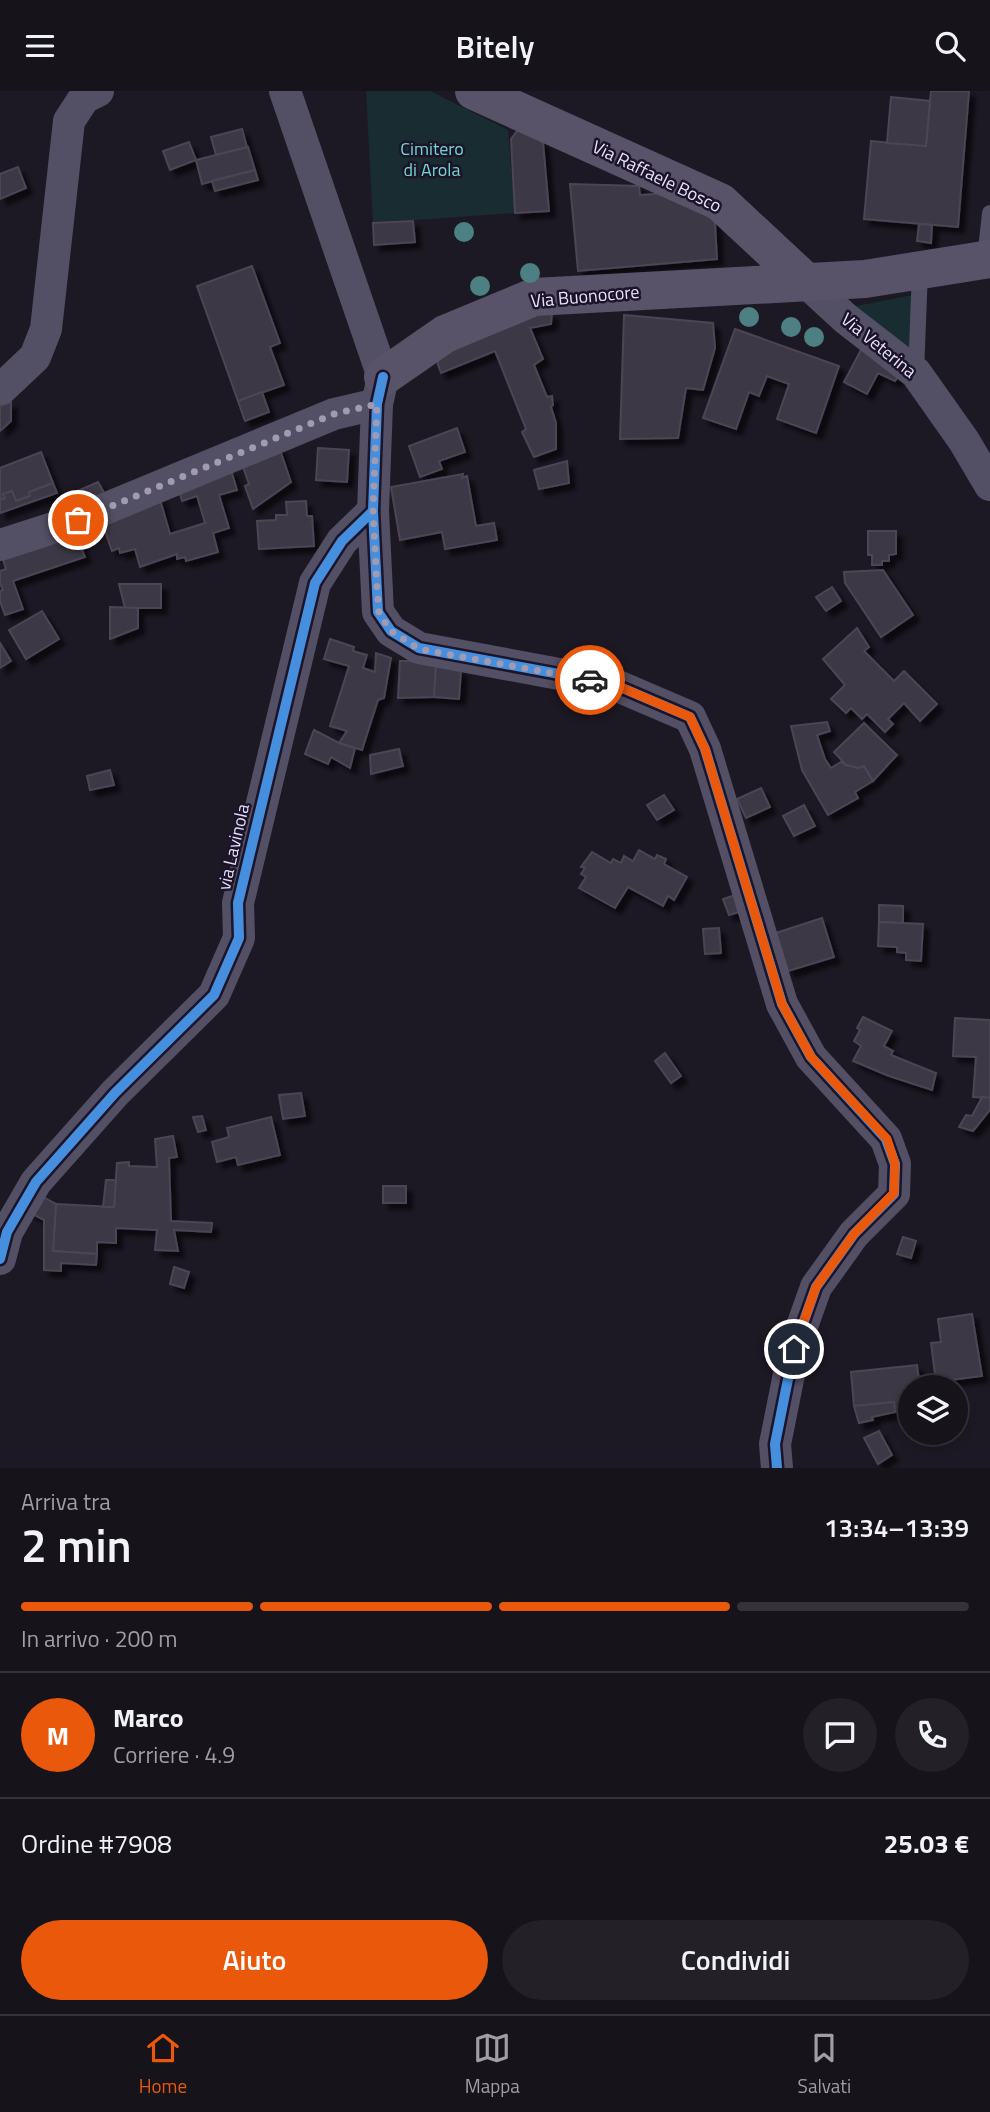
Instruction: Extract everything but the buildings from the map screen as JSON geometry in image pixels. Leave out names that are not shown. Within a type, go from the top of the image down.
[{"type":"street","points":[[1,389],[35,357],[46,329],[69,121],[85,99],[98,91]]},
{"type":"street","points":[[285,91],[380,391],[373,510],[379,613],[391,631],[419,649],[613,684],[690,717],[705,749],[782,1004],[811,1057],[887,1139],[895,1164],[894,1193],[854,1234],[816,1287],[794,1349],[775,1444],[777,1468]]},
{"type":"street","name":"Via Raffaele Bosco","points":[[474,91],[720,202],[806,282]]},
{"type":"street","points":[[737,218],[745,264],[738,286]]},
{"type":"street","points":[[806,282],[865,279],[988,259]]},
{"type":"street","name":"Via Buonocore","points":[[380,391],[445,334],[534,297],[806,282]]},
{"type":"street","name":"Via Veterina","points":[[806,282],[845,319],[916,373],[964,441],[990,485]]},
{"type":"street","points":[[0,545],[78,520],[334,414],[380,391]]},
{"type":"street","name":"via Lavinola","points":[[0,1259],[7,1232],[36,1182],[115,1093],[214,995],[239,938],[238,903],[315,583],[342,541],[373,510]]},
{"type":"lane","points":[[988,259],[990,213]]},
{"type":"lane","points":[[916,373],[920,271]]},
{"type":"green space","name":"Cimitero di Arola","points":[[366,91],[430,91],[508,130],[515,213],[373,223]]},
{"type":"green space","points":[[913,295],[910,362],[851,307]]},
{"type":"cycle path","points":[[383,377],[377,404],[373,511],[378,612],[391,631],[419,648],[613,684],[690,717],[705,749],[782,1004],[811,1057],[886,1139],[895,1164],[894,1194],[854,1234],[816,1287],[794,1349],[775,1444],[777,1468]]},
{"type":"cycle path","points":[[0,1259],[7,1232],[36,1182],[115,1093],[214,995],[239,938],[238,903],[315,583],[342,541],[373,511]]},
{"type":"way so far","points":[[78,520],[334,414],[377,404],[373,510],[377,587],[379,613],[391,631],[419,649],[590,680]]},
{"type":"route","points":[[590,680],[613,684],[690,717],[705,749],[782,1004],[811,1057],[887,1139],[895,1164],[894,1193],[854,1234],[816,1287],[794,1349]]}]
